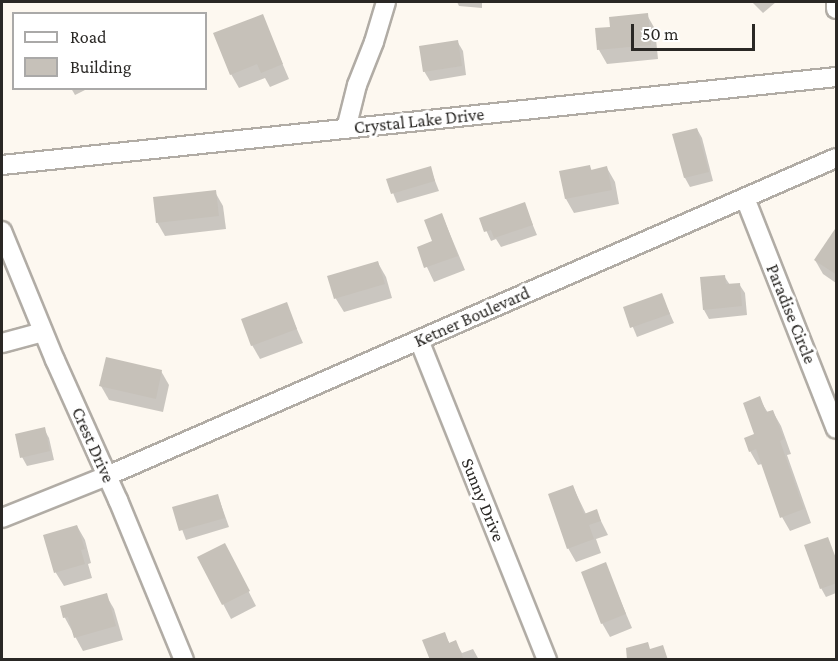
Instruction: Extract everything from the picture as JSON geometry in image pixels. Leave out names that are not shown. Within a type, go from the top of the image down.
[{"type":"street","points":[[346,129],[357,85],[374,42],[386,2]]},
{"type":"street","points":[[836,2],[837,9]]},
{"type":"street","name":"Crystal Lake Drive","points":[[2,165],[837,77]]},
{"type":"street","name":"Ketner Boulevard","points":[[2,518],[107,476],[837,158]]},
{"type":"street","name":"Paradise Circle","points":[[745,198],[837,429]]},
{"type":"street","name":"Crest Drive","points":[[2,231],[184,660]]},
{"type":"street","points":[[2,343],[43,332]]},
{"type":"street","name":"Sunny Drive","points":[[418,340],[548,660]]},
{"type":"building","points":[[648,13],[651,45],[597,50],[595,28],[610,27],[609,17]]},
{"type":"building","points":[[263,14],[283,64],[261,73],[257,64],[230,75],[213,33]]},
{"type":"building","points":[[458,40],[462,66],[423,72],[419,46]]},
{"type":"building","points":[[697,128],[709,172],[684,178],[672,134]]},
{"type":"building","points":[[590,165],[591,170],[607,166],[612,190],[565,199],[559,171]]},
{"type":"building","points":[[431,166],[435,181],[391,194],[386,179]]},
{"type":"building","points":[[216,190],[219,216],[156,223],[153,197]]},
{"type":"building","points":[[525,202],[533,225],[494,238],[491,230],[484,232],[479,218]]},
{"type":"building","points":[[442,213],[458,256],[424,268],[417,247],[432,241],[424,220]]},
{"type":"building","points":[[837,226],[837,275],[814,260]]},
{"type":"building","points":[[378,261],[385,284],[334,299],[327,276]]},
{"type":"building","points":[[725,275],[726,284],[740,283],[742,306],[703,310],[700,277]]},
{"type":"building","points":[[662,293],[670,314],[630,328],[623,307]]},
{"type":"building","points":[[287,302],[297,329],[251,346],[241,319]]},
{"type":"building","points":[[106,357],[162,370],[156,399],[99,386]]},
{"type":"building","points":[[760,396],[766,412],[773,410],[784,439],[780,441],[804,509],[780,518],[756,449],[749,452],[744,438],[754,434],[743,403]]},
{"type":"building","points":[[45,427],[50,451],[20,458],[15,434]]},
{"type":"building","points":[[573,485],[584,514],[597,509],[601,521],[589,525],[594,539],[567,549],[548,494]]},
{"type":"building","points":[[218,494],[225,518],[179,531],[172,507]]},
{"type":"building","points":[[77,525],[85,549],[81,550],[85,564],[54,573],[43,535]]},
{"type":"building","points":[[828,537],[837,561],[837,583],[820,589],[804,545]]},
{"type":"building","points":[[225,543],[250,591],[222,605],[197,557]]},
{"type":"building","points":[[606,562],[626,614],[601,624],[581,572]]},
{"type":"building","points":[[107,593],[116,626],[74,638],[68,617],[63,618],[60,606]]},
{"type":"building","points":[[445,632],[449,643],[456,640],[464,660],[430,660],[422,640]]},
{"type":"building","points":[[648,642],[650,649],[663,645],[668,660],[627,660],[626,648]]}]
